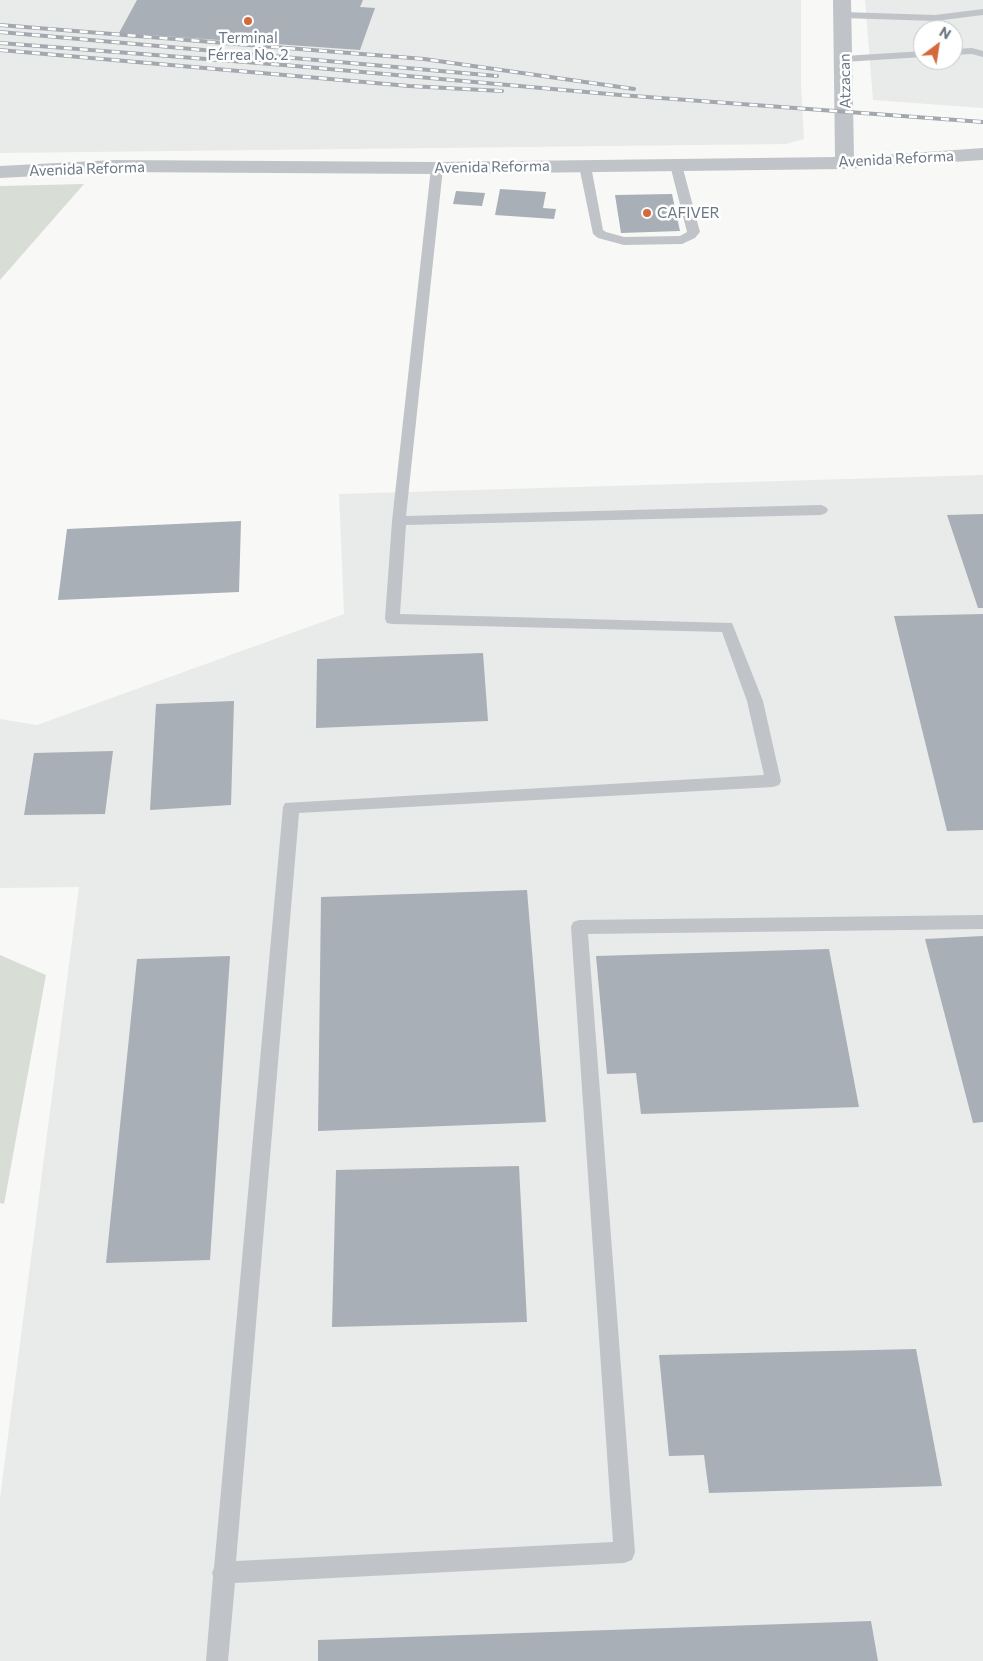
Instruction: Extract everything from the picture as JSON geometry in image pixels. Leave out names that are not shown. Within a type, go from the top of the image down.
[{"type":"street","name":"Atzacan","points":[[843,7],[845,163]]},
{"type":"street","name":"Avenida Reforma","points":[[0,172],[114,166],[437,168],[845,163],[983,154]]},
{"type":"lane","points":[[843,7],[935,18],[983,12]]},
{"type":"lane","points":[[963,51],[972,51],[983,54]]},
{"type":"lane","points":[[844,58],[913,55]]},
{"type":"lane","points":[[585,166],[597,230],[602,235],[624,241],[682,240],[694,232],[676,165]]},
{"type":"lane","points":[[216,1661],[292,807],[773,781],[755,701],[727,627],[392,619],[399,522],[437,168]]},
{"type":"lane","points":[[399,522],[821,510]]},
{"type":"lane","points":[[224,1573],[624,1552],[579,927],[983,922]]},
{"type":"shaded area","points":[[0,0],[801,0],[801,84],[804,139],[786,144],[0,153]]},
{"type":"shaded area","points":[[865,0],[983,0],[983,108],[873,100]]},
{"type":"shaded area","points":[[84,184],[0,280],[0,186]]},
{"type":"shaded area","points":[[983,475],[983,1661],[0,1661],[0,1498],[79,887],[0,888],[0,719],[37,725],[344,614],[339,494]]},
{"type":"shaded area","points":[[0,955],[46,975],[4,1204],[0,1203]]},
{"type":"building","name":"Terminal Férrea No. 2","points":[[137,0],[363,0],[360,7],[375,8],[360,50],[119,33]]},
{"type":"building","points":[[500,189],[546,192],[543,208],[556,209],[554,219],[495,215]]},
{"type":"building","points":[[456,191],[485,193],[482,206],[453,204]]},
{"type":"building","name":"CAFIVER","points":[[672,194],[680,231],[621,233],[615,195]]},
{"type":"building","points":[[983,514],[983,608],[978,608],[947,515]]},
{"type":"building","points":[[241,521],[239,592],[58,600],[67,529]]},
{"type":"building","points":[[983,614],[983,830],[947,831],[894,616]]},
{"type":"building","points":[[483,653],[488,721],[316,728],[317,659]]},
{"type":"building","points":[[234,701],[231,805],[150,810],[156,704]]},
{"type":"building","points":[[113,751],[105,814],[24,815],[34,753]]},
{"type":"building","points":[[527,890],[546,1122],[318,1131],[321,897]]},
{"type":"building","points":[[983,936],[983,1122],[973,1123],[925,939]]},
{"type":"building","points":[[829,949],[859,1107],[641,1114],[636,1073],[607,1074],[596,956]]},
{"type":"building","points":[[230,956],[210,1260],[106,1263],[137,959]]},
{"type":"building","points":[[519,1166],[527,1322],[332,1327],[336,1170]]},
{"type":"building","points":[[916,1349],[942,1486],[709,1493],[704,1455],[669,1456],[659,1355]]},
{"type":"building","points":[[871,1621],[878,1661],[318,1661],[318,1640]]},
{"type":"railway","points":[[0,25],[424,59],[634,89]]},
{"type":"railway","points":[[0,32],[497,76]]},
{"type":"railway","points":[[0,43],[284,65],[620,95],[983,122]]},
{"type":"railway","points":[[0,50],[409,86],[502,91]]},
{"type":"place","name":"Terminal Férrea No. 2","points":[[248,21]]},
{"type":"place","name":"CAFIVER","points":[[647,213]]}]
